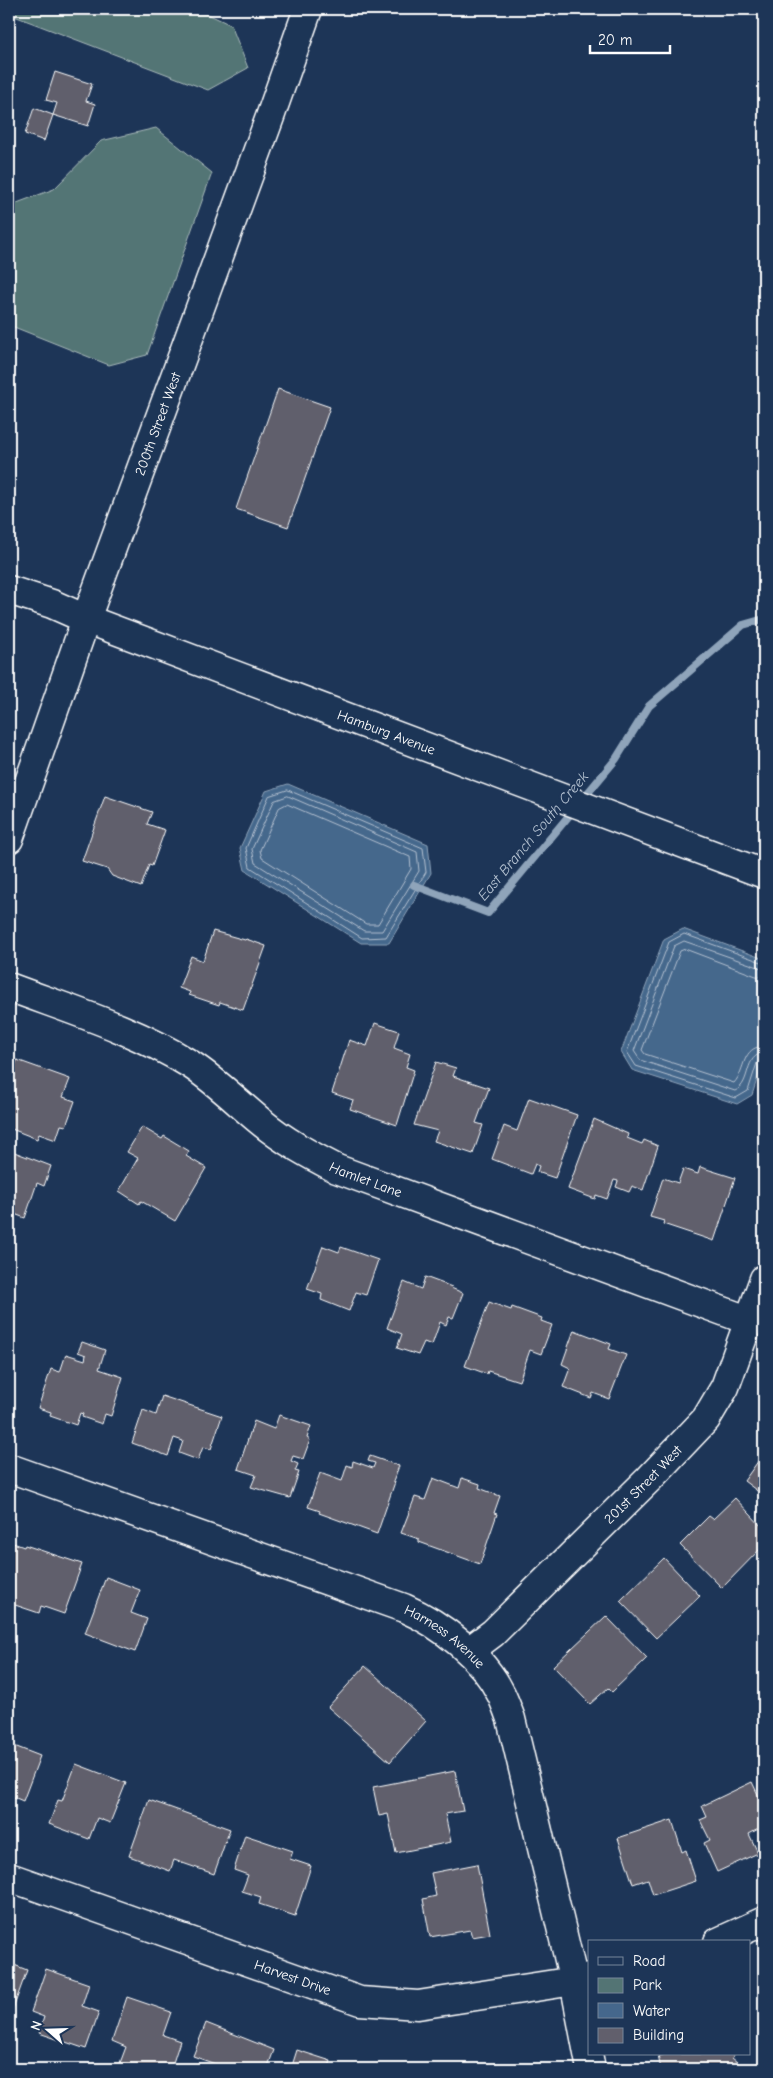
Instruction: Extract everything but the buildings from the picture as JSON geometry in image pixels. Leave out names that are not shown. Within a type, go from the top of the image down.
[{"type":"street","name":"200th Street West","points":[[9,839],[86,619],[308,9]]},
{"type":"street","name":"Hamburg Avenue","points":[[9,590],[52,604],[86,619],[764,874]]},
{"type":"street","name":"Hamlet Lane","points":[[9,987],[112,1025],[166,1050],[216,1083],[285,1140],[337,1169],[750,1320]]},
{"type":"street","name":"201st Street West","points":[[469,1651],[500,1626],[649,1479],[706,1419],[725,1387],[764,1279]]},
{"type":"street","name":"Harness Avenue","points":[[9,1468],[404,1608],[432,1621],[469,1651],[501,1693],[511,1719],[582,1979],[588,2039]]},
{"type":"street","name":"Harvest Drive","points":[[9,1877],[360,2000],[418,2005],[582,1979]]},
{"type":"street","points":[[723,1940],[764,1922]]},
{"type":"street","name":"Harness Avenue","points":[[590,2056],[591,2069]]},
{"type":"green space","points":[[9,9],[197,9],[231,25],[248,68],[208,90],[9,14]]},
{"type":"green space","points":[[156,128],[212,173],[147,355],[109,365],[9,325],[9,206],[54,189],[101,141]]},
{"type":"water","points":[[288,784],[428,844],[431,873],[389,943],[361,943],[245,870],[240,848],[266,791]]},
{"type":"water","points":[[683,929],[764,959],[764,1058],[752,1095],[737,1104],[632,1070],[621,1052],[664,939]]},
{"type":"waterway","name":"East Branch South Creek","points":[[414,885],[488,913],[616,759],[649,706],[743,625],[764,619]]}]
